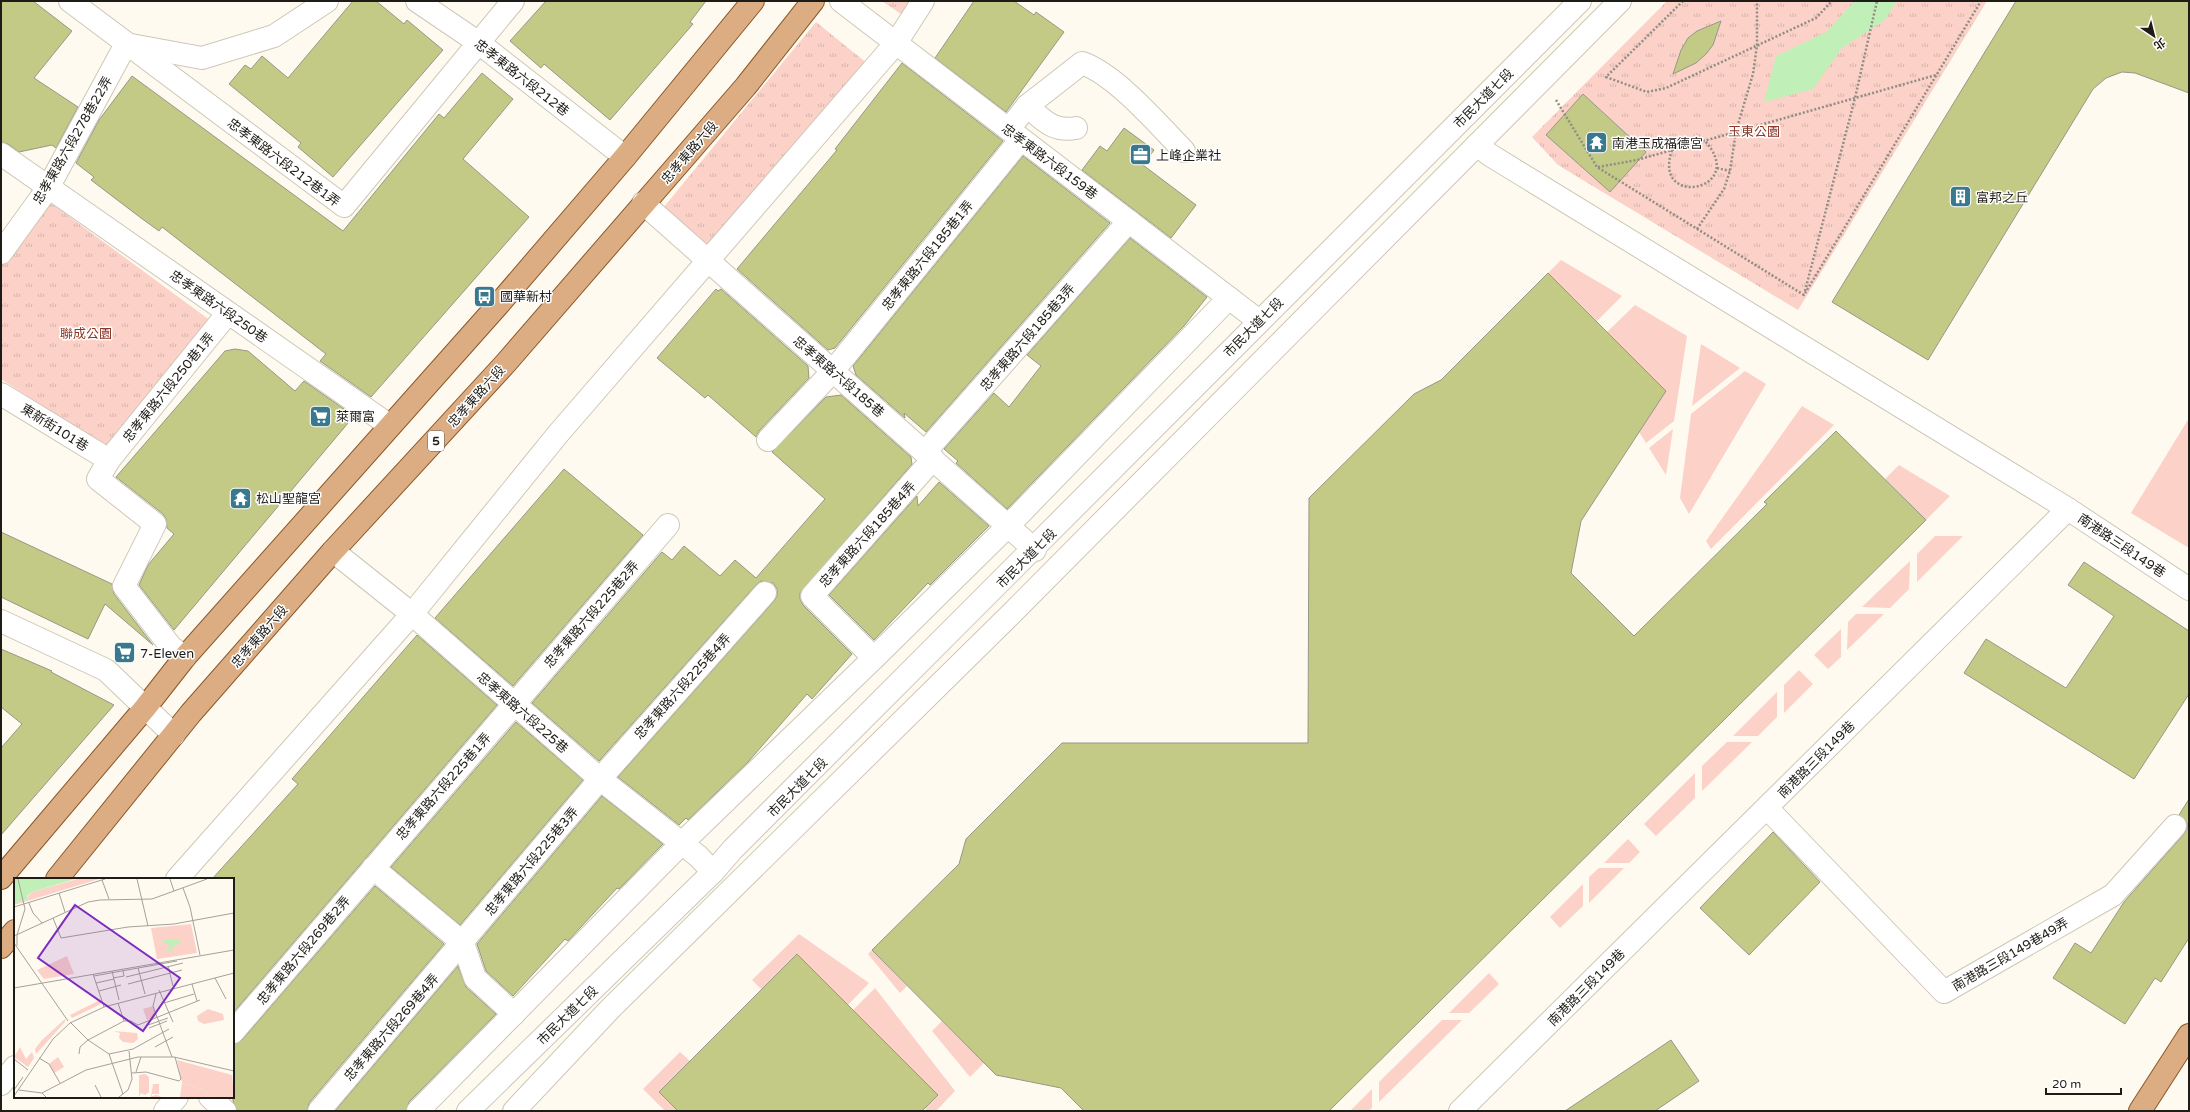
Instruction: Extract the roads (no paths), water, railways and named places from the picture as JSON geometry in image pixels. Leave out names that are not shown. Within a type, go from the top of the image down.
[{"type":"main road","points":[[1,878],[185,657],[389,425],[498,305],[625,157],[753,1]]},
{"type":"main road","name":"忠孝東路六段","points":[[58,878],[191,713],[333,551],[506,364],[643,203],[741,92],[813,1]]},
{"type":"main road","points":[[1,947],[14,932]]},
{"type":"main road","points":[[2140,1111],[2189,1035]]},
{"type":"street","points":[[70,1],[126,44],[202,58],[274,36],[327,1]]},
{"type":"street","name":"忠孝東路六段212巷","points":[[417,1],[479,43],[625,157]]},
{"type":"street","name":"忠孝東路六段212巷1弄","points":[[126,44],[344,206],[513,1]]},
{"type":"street","name":"忠孝東路六段159巷","points":[[841,1],[1259,321]]},
{"type":"street","points":[[178,878],[412,614],[558,434],[896,43],[923,1]]},
{"type":"street","name":"市民大道七段","points":[[468,1111],[713,872],[733,849],[1035,550],[1259,321],[1580,1]]},
{"type":"street","name":"市民大道七段","points":[[514,1111],[610,1009],[1007,618],[1620,1]]},
{"type":"street","name":"忠孝東路六段278巷22弄","points":[[1,253],[48,188],[126,44]]},
{"type":"street","name":"忠孝東路六段185巷1弄","points":[[768,440],[833,370],[1015,134],[1027,106],[1082,63],[1094,68],[1143,108],[1184,151]]},
{"type":"street","points":[[1027,106],[1051,126],[1064,130],[1076,128]]},
{"type":"street","points":[[1477,145],[1496,160],[2068,509]]},
{"type":"street","name":"忠孝東路六段250巷","points":[[1,154],[389,425]]},
{"type":"street","name":"忠孝東路六段185巷","points":[[643,203],[1035,550]]},
{"type":"street","name":"忠孝東路六段185巷3弄","points":[[929,456],[1129,221]]},
{"type":"street","points":[[418,1111],[682,843],[874,658],[1008,526],[1229,298]]},
{"type":"street","name":"忠孝東路六段250巷1弄","points":[[185,657],[171,647],[124,586],[155,524],[98,479],[109,460],[228,313]]},
{"type":"street","name":"東新街101巷","points":[[1,394],[109,460]]},
{"type":"street","name":"忠孝東路六段185巷4弄","points":[[874,658],[812,596],[929,456]]},
{"type":"street","name":"南港路三段149巷","points":[[1460,1111],[2068,509],[2189,590]]},
{"type":"street","name":"忠孝東路六段225巷2弄","points":[[514,704],[668,525]]},
{"type":"street","name":"忠孝東路六段225巷","points":[[333,551],[412,614],[600,779],[698,856],[713,872]]},
{"type":"street","name":"忠孝東路六段225巷4弄","points":[[600,779],[765,593]]},
{"type":"street","points":[[1,621],[106,670],[144,708],[174,735]]},
{"type":"street","name":"忠孝東路六段225巷1弄","points":[[373,868],[514,704]]},
{"type":"street","name":"忠孝東路六段225巷3弄","points":[[463,943],[600,779]]},
{"type":"street","name":"南港路三段149巷49弄","points":[[1767,808],[1944,992],[2113,896],[2175,826]]},
{"type":"street","points":[[373,868],[463,943],[475,978],[514,1014]]},
{"type":"street","name":"忠孝東路六段269巷2弄","points":[[234,1031],[373,868]]},
{"type":"street","name":"忠孝東路六段269巷4弄","points":[[319,1111],[463,943]]},
{"type":"street","points":[[1,1084],[14,1068]]},
{"type":"street","points":[[165,1111],[176,1098]]},
{"type":"street","points":[[211,1098],[225,1111]]},
{"type":"place","name":"南港玉成福德宮","points":[[1596,143]]},
{"type":"place","name":"上峰企業社","points":[[1140,155]]},
{"type":"place","name":"富邦之丘","points":[[1961,197]]},
{"type":"place","name":"國華新村","points":[[484,296]]},
{"type":"place","name":"萊爾富","points":[[321,416]]},
{"type":"place","name":"松山聖龍宮","points":[[241,498]]},
{"type":"place","name":"7-Eleven","points":[[124,653]]},
{"type":"park label","name":"玉東公園","points":[[1754,131]]},
{"type":"park label","name":"聯成公園","points":[[86,333]]}]
